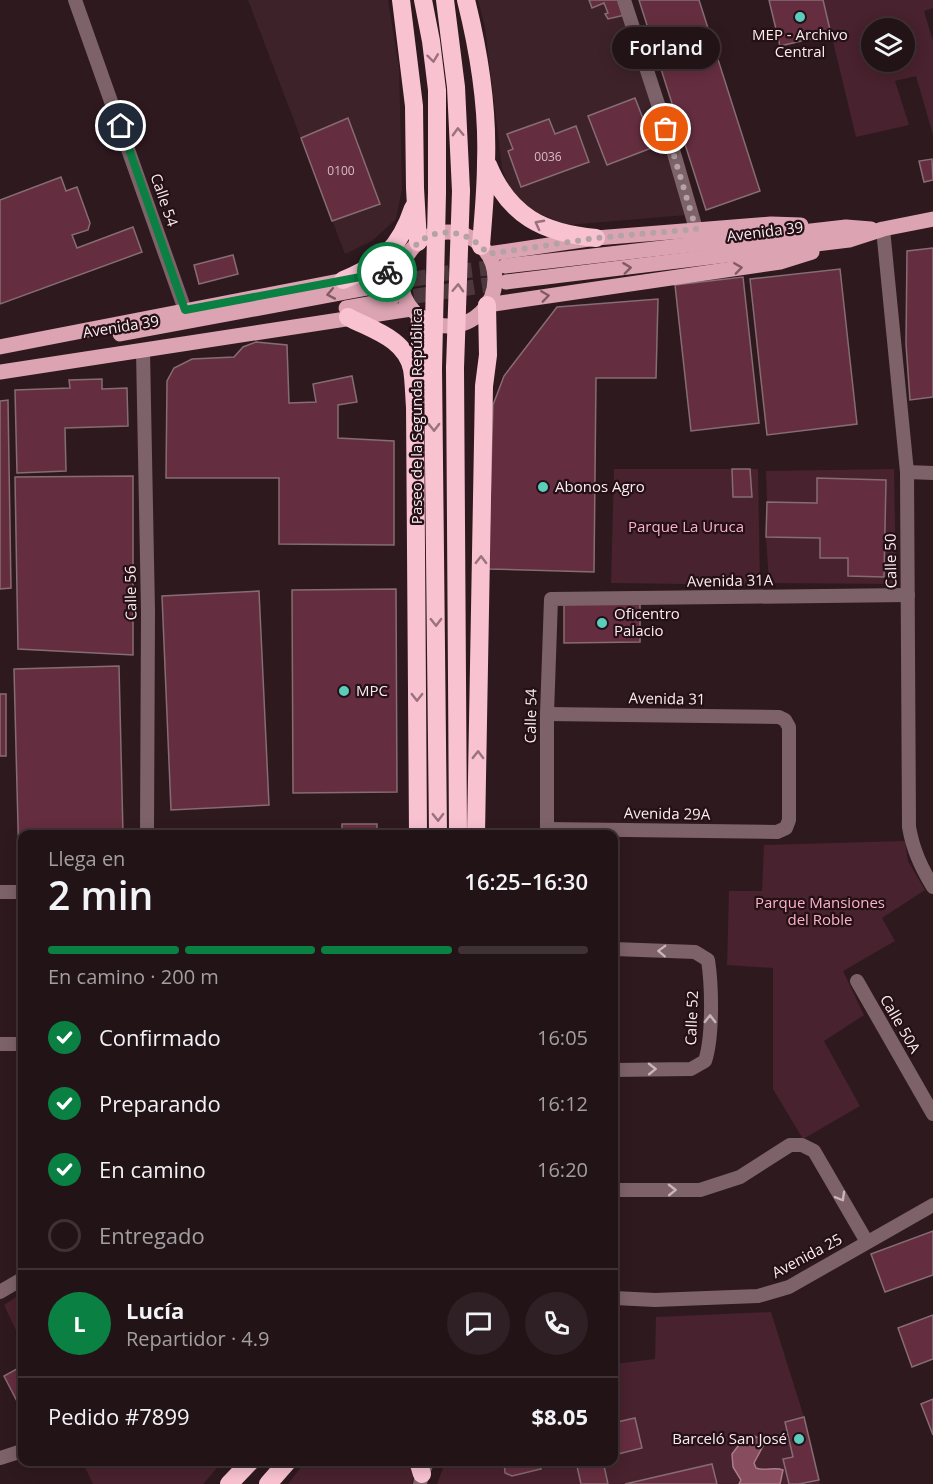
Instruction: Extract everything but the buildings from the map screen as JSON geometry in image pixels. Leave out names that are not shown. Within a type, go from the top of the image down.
[{"type":"highway","points":[[401,0],[414,106],[418,243]]},
{"type":"highway","name":"Paseo de la Segunda República","points":[[423,0],[437,90],[433,368],[438,830]]},
{"type":"highway","points":[[445,0],[456,87],[461,191],[455,368],[458,830]]},
{"type":"highway","points":[[466,0],[483,91],[487,161],[484,250]]},
{"type":"highway","points":[[487,161],[495,183],[510,202],[528,218],[549,229],[596,238]]},
{"type":"highway","points":[[343,280],[363,272],[381,260],[396,244],[413,208],[415,188]]},
{"type":"highway","points":[[476,830],[484,386],[488,355],[487,305]]},
{"type":"highway","points":[[416,313],[418,830]]},
{"type":"highway","points":[[348,317],[396,342],[408,358],[412,370],[415,407]]},
{"type":"highway","points":[[230,1484],[246,1466]]},
{"type":"highway","points":[[267,1484],[283,1466]]},
{"type":"main road","name":"Avenida 39","points":[[506,282],[883,229],[933,219]]},
{"type":"main road","points":[[484,250],[596,238],[771,224],[847,234]]},
{"type":"main road","points":[[443,232],[457,233],[470,238],[484,250],[493,267],[495,280],[493,293],[487,305],[476,317],[462,324],[446,326],[430,323],[416,313],[404,297],[400,283],[401,269],[411,250],[430,235],[443,232]]},
{"type":"main road","points":[[487,305],[780,262],[847,234]]},
{"type":"main road","name":"Avenida 39","points":[[505,266],[847,234]]},
{"type":"main road","points":[[0,347],[401,269]]},
{"type":"main road","name":"Avenida 39","points":[[0,356],[388,284]]},
{"type":"main road","name":"Avenida 39","points":[[0,366],[391,300]]},
{"type":"main road","points":[[0,372],[348,317],[416,313]]},
{"type":"street","name":"Calle 54","points":[[75,0],[185,310]]},
{"type":"street","points":[[624,0],[696,229]]},
{"type":"street","name":"Calle 50","points":[[883,229],[907,472],[909,827],[913,847],[933,887]]},
{"type":"street","name":"Calle 56","points":[[143,351],[148,611],[147,830]]},
{"type":"street","points":[[907,472],[933,473]]},
{"type":"street","name":"Avenida 31A","points":[[551,599],[908,596]]},
{"type":"street","name":"Calle 54","points":[[547,830],[547,714],[551,599]]},
{"type":"street","name":"Avenida 31","points":[[547,714],[779,717],[785,720],[789,727],[789,820],[786,828]]},
{"type":"street","name":"Avenida 29A","points":[[618,832],[777,832],[786,828]]},
{"type":"street","points":[[0,892],[18,892]]},
{"type":"street","name":"Calle 52","points":[[618,949],[695,952],[708,960],[710,975],[709,1049],[705,1062],[691,1069],[618,1070]]},
{"type":"street","name":"Calle 50A","points":[[856,981],[933,1114]]},
{"type":"street","points":[[1,1048],[18,1045]]},
{"type":"street","points":[[618,1190],[699,1190],[740,1177],[790,1145],[802,1145],[814,1151],[867,1242]]},
{"type":"street","name":"Avenida 25","points":[[618,1299],[758,1296],[789,1287],[933,1205]]},
{"type":"street","points":[[0,1292],[18,1281]]},
{"type":"street","points":[[0,1458],[18,1452]]},
{"type":"shaded area","points":[[248,0],[388,0],[399,68],[402,189],[396,219],[372,241],[345,254]]},
{"type":"shaded area","points":[[478,0],[620,0],[686,215],[567,225],[529,209],[510,190],[502,168],[485,27]]},
{"type":"shaded area","points":[[754,1436],[759,1438],[763,1446],[754,1463],[756,1468],[783,1470],[780,1484],[739,1484],[741,1480],[733,1467],[732,1454],[741,1442]]},
{"type":"green space","points":[[823,0],[933,0],[933,8],[924,11],[933,41],[933,135],[916,76],[895,81],[909,125],[856,137]]},
{"type":"green space","name":"Parque La Uruca","points":[[614,469],[758,469],[760,585],[611,583]]},
{"type":"green space","points":[[894,469],[896,584],[769,583],[766,537],[820,538],[848,558],[848,576],[884,577],[886,480],[818,478],[817,503],[767,502],[766,471]]},
{"type":"green space","name":"Parque Mansiones del Roble","points":[[905,841],[908,861],[925,890],[882,918],[895,941],[843,971],[864,1015],[824,1041],[860,1106],[803,1139],[773,1089],[773,968],[727,965],[729,891],[762,891],[764,845]]},
{"type":"green space","points":[[18,1296],[18,1335],[4,1305]]},
{"type":"green space","points":[[771,1312],[804,1417],[820,1484],[437,1484],[444,1466],[618,1466],[618,1364],[655,1359],[656,1317]]},
{"type":"green space","points":[[84,1466],[219,1466],[203,1484],[93,1484]]},
{"type":"green space","points":[[302,1466],[411,1466],[414,1472],[412,1484],[288,1484]]},
{"type":"tunnel","points":[[389,284],[447,273],[505,266]]},
{"type":"tunnel","points":[[391,300],[506,282]]},
{"type":"way so far","points":[[387,272],[401,269],[405,259],[418,243],[430,235],[443,232],[457,233],[470,238],[488,254],[596,238],[696,229],[666,129]]},
{"type":"place","name":"MEP - Archivo Central","points":[[800,17]]},
{"type":"place","name":"Forland","points":[[666,129]]},
{"type":"place","name":"Abonos Agro","points":[[543,487]]},
{"type":"place","name":"Oficentro Palacio","points":[[602,623]]},
{"type":"place","name":"MPC","points":[[344,691]]},
{"type":"place","name":"Barceló San José","points":[[799,1439]]},
{"type":"route","points":[[121,126],[185,310],[387,272]]}]
